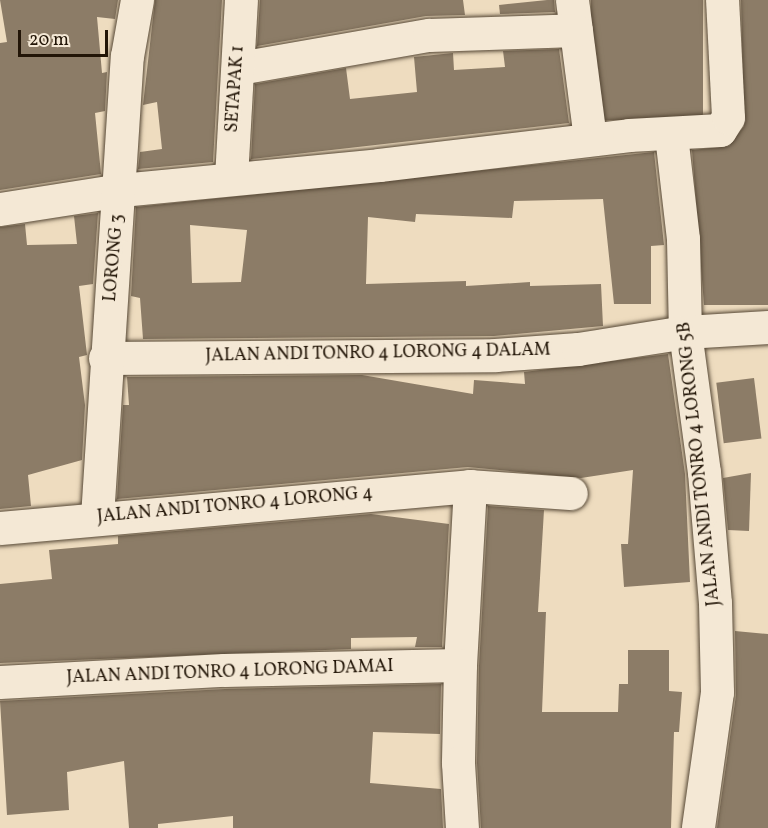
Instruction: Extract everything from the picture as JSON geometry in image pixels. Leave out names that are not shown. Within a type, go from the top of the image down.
[{"type":"street","name":"LORONG 3","points":[[97,518],[105,358],[121,190],[127,56],[137,0]]},
{"type":"street","name":"SETAPAK 1","points":[[231,178],[239,68],[241,0]]},
{"type":"street","points":[[0,209],[121,190],[380,165],[590,139],[712,132],[728,122],[723,0]]},
{"type":"street","points":[[239,68],[429,35],[574,15],[590,139]]},
{"type":"street","name":"JALAN ANDI TONRO 4 LORONG 5B","points":[[670,135],[683,239],[685,332],[704,472],[716,647],[717,692],[698,828]]},
{"type":"street","name":"JALAN ANDI TONRO 4 LORONG 4 DALAM","points":[[105,358],[495,355],[579,349],[685,332],[768,327]]},
{"type":"street","name":"JALAN ANDI TONRO 4 LORONG 4","points":[[0,528],[97,518],[571,493]]},
{"type":"street","points":[[462,828],[458,763],[460,665],[470,497]]},
{"type":"street","name":"JALAN ANDI TONRO 4 LORONG DAMAI","points":[[0,682],[224,670],[460,665]]},
{"type":"building","points":[[0,0],[118,0],[115,19],[97,17],[102,73],[107,72],[105,111],[95,113],[101,174],[0,190],[0,43],[7,42]]},
{"type":"building","points":[[155,0],[222,0],[213,162],[138,169],[140,152],[162,149],[157,102],[143,105]]},
{"type":"building","points":[[260,0],[463,0],[465,15],[426,16],[257,46]]},
{"type":"building","points":[[554,0],[555,12],[500,14],[499,5]]},
{"type":"building","points":[[591,0],[703,0],[703,120],[591,120]]},
{"type":"building","points":[[741,0],[768,0],[768,305],[704,305],[692,150],[729,146],[744,126]]},
{"type":"building","points":[[559,49],[569,123],[251,159],[255,84],[346,68],[350,99],[417,92],[414,57],[453,53],[454,70],[505,67],[503,51]]},
{"type":"building","points":[[654,152],[664,245],[651,246],[651,304],[614,304],[603,199],[514,201],[512,218],[416,214],[415,222],[368,217],[366,284],[466,281],[466,286],[530,282],[530,286],[601,284],[603,326],[494,336],[143,339],[140,298],[131,296],[136,207]],"holes":[[[190,225],[247,230],[241,282],[192,283]]]},
{"type":"building","points":[[98,213],[93,284],[79,286],[87,355],[79,357],[85,405],[82,460],[28,475],[31,506],[0,509],[0,227],[25,224],[27,245],[77,244],[74,216]]},
{"type":"building","points":[[668,354],[685,474],[690,582],[624,587],[621,544],[628,544],[633,470],[581,478],[468,467],[117,499],[123,405],[129,405],[127,377],[362,375],[473,394],[474,380],[525,384],[524,372]]},
{"type":"building","points":[[754,378],[761,439],[724,443],[716,383]]},
{"type":"building","points":[[751,473],[749,531],[728,530],[723,478]]},
{"type":"building","points":[[488,506],[544,510],[538,612],[546,612],[542,712],[618,712],[619,684],[628,684],[628,650],[669,650],[669,691],[682,692],[679,732],[674,732],[671,828],[481,828],[477,763],[479,666]]},
{"type":"building","points":[[371,514],[449,524],[442,647],[415,647],[417,637],[351,638],[351,649],[0,663],[0,584],[52,579],[49,550],[118,544],[118,536]]},
{"type":"building","points":[[735,631],[768,634],[768,828],[717,828],[736,695]]},
{"type":"building","points":[[441,684],[440,734],[373,732],[370,783],[441,789],[443,828],[233,828],[233,816],[158,824],[158,828],[129,828],[124,761],[67,772],[69,810],[7,815],[0,701],[225,689]]}]
